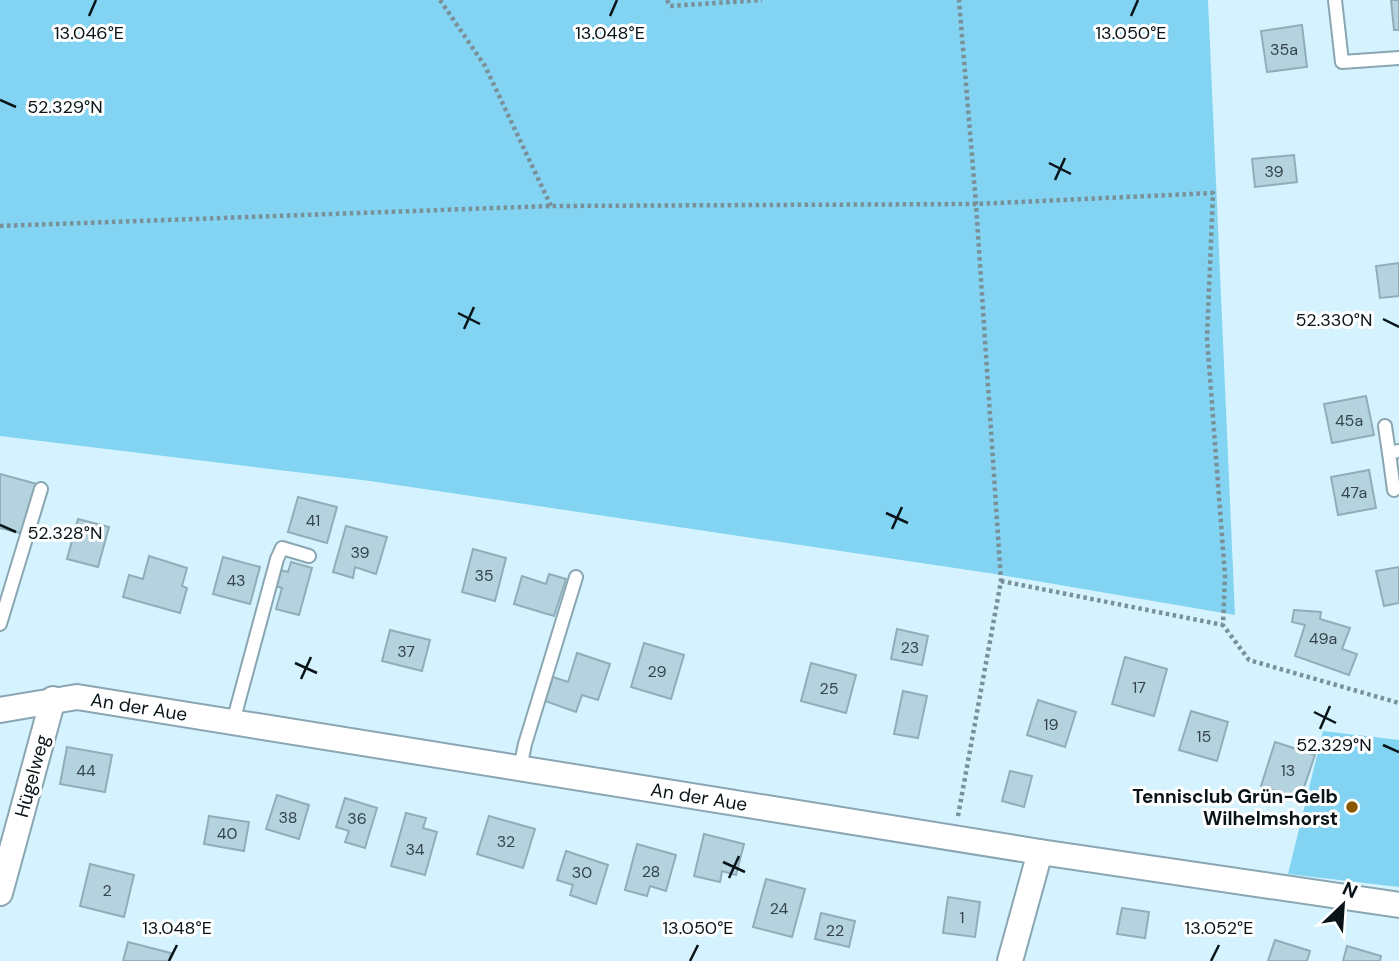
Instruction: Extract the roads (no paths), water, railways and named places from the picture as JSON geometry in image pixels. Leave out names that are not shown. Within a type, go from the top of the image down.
[{"type":"street","name":"An der Aue","points":[[0,710],[52,699],[77,697],[1040,852],[1399,905]]},
{"type":"street","name":"Hügelweg","points":[[0,893],[52,699]]},
{"type":"street","points":[[1010,961],[1040,852]]},
{"type":"lane","points":[[1335,0],[1342,62],[1399,58]]},
{"type":"lane","points":[[1385,426],[1394,452],[1394,490]]},
{"type":"lane","points":[[0,624],[41,489]]},
{"type":"lane","points":[[233,722],[282,548],[309,556]]},
{"type":"lane","points":[[520,768],[576,577]]},
{"type":"place","name":"Tennisclub Grün-Gelb Wilhelmshorst","points":[[1352,807]]}]
